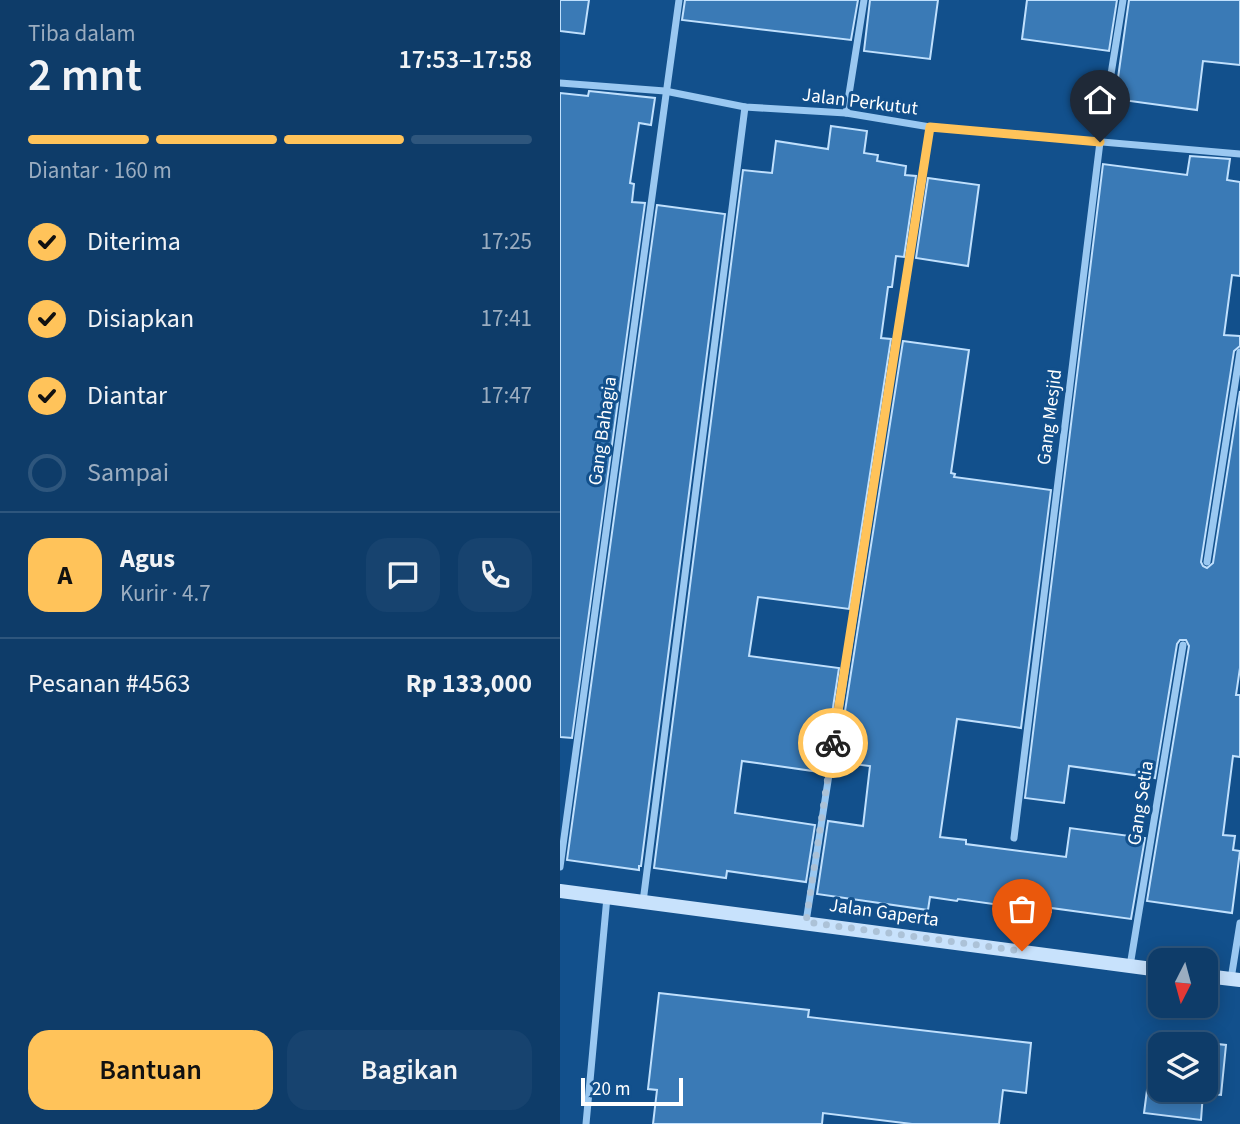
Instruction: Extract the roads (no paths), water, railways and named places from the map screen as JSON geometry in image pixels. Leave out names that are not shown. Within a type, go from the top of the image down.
[{"type":"street","name":"Gang Bahagia","points":[[560,867],[679,0]]},
{"type":"street","points":[[846,113],[864,0]]},
{"type":"street","name":"Gang Mesjid","points":[[1014,838],[1100,142],[1123,0]]},
{"type":"street","name":"Jalan Perkutut","points":[[560,83],[665,91],[745,107],[846,113],[930,127],[1240,154]]},
{"type":"street","points":[[643,902],[745,107]]},
{"type":"street","points":[[806,922],[930,127]]},
{"type":"street","points":[[1207,562],[1240,352]]},
{"type":"street","name":"Gang Setia","points":[[1130,966],[1184,645]]},
{"type":"street","name":"Jalan Gaperta","points":[[560,891],[1148,968]]},
{"type":"street","points":[[586,1124],[607,897]]},
{"type":"street","points":[[1235,980],[1240,923]]}]
